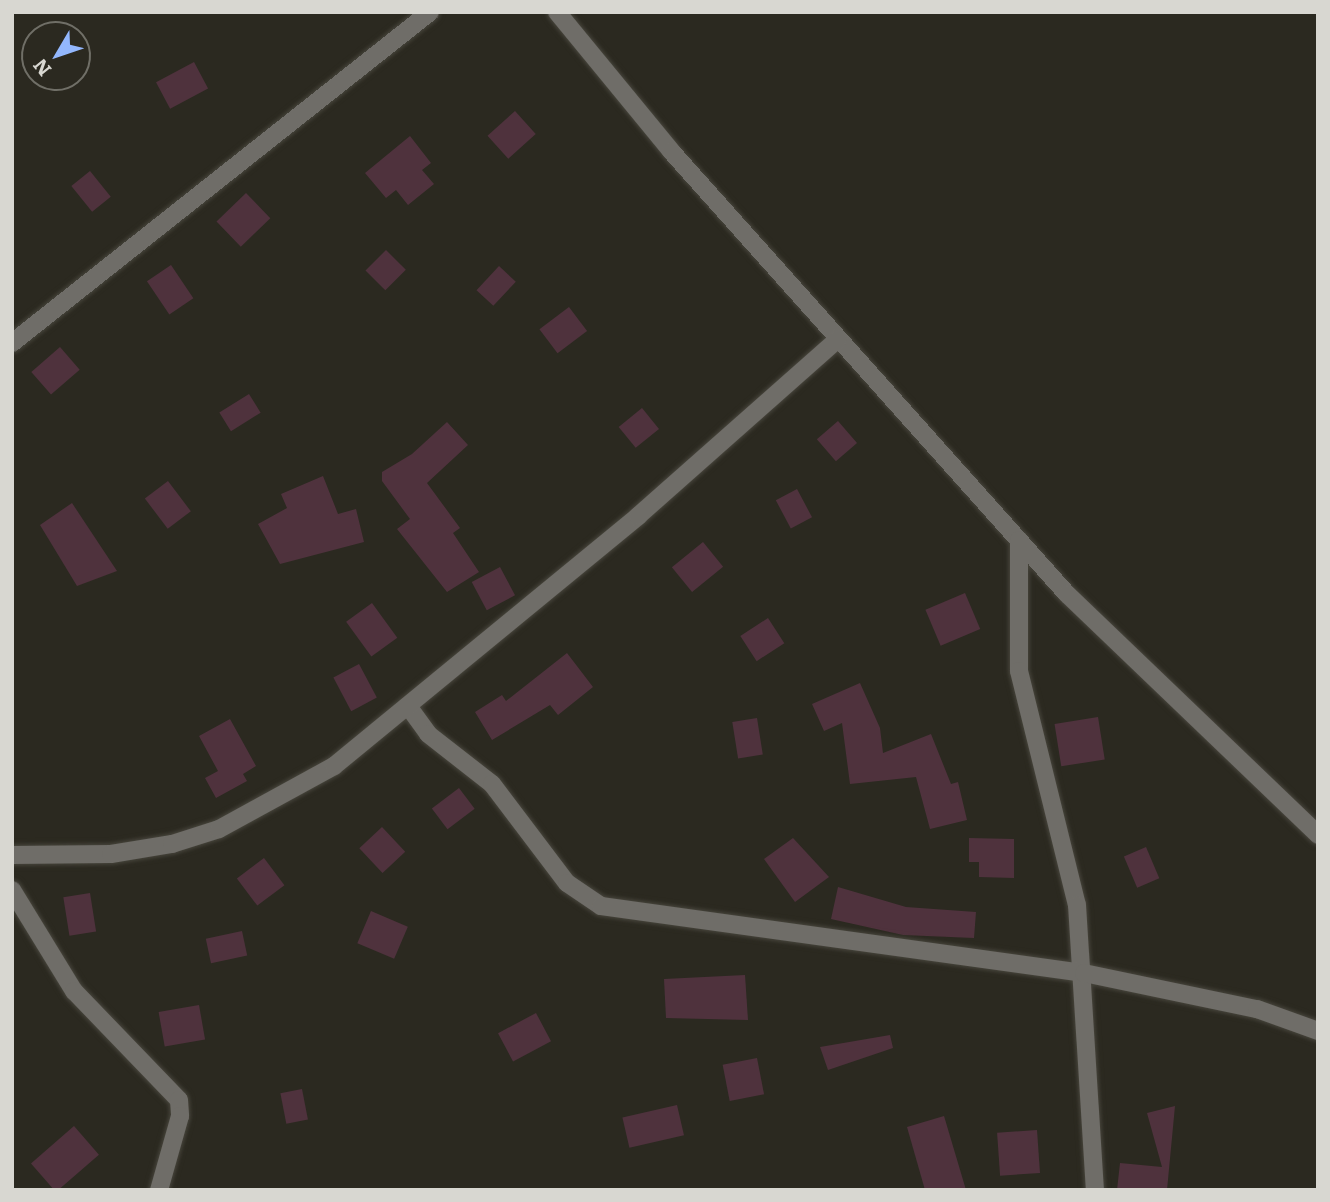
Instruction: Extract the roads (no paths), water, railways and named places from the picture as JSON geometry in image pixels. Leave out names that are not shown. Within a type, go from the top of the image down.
[{"type":"street","points":[[12,343],[430,12]]},
{"type":"street","points":[[556,12],[838,340],[1067,594],[1318,835]]},
{"type":"street","points":[[12,855],[111,854],[172,844],[219,829],[334,766],[638,516],[838,340]]},
{"type":"street","points":[[1019,540],[1019,671],[1077,905],[1084,973],[1095,1190]]},
{"type":"street","points":[[408,706],[428,734],[492,784],[567,883],[601,906],[1084,973],[1258,1009],[1318,1031]]},
{"type":"street","points":[[12,890],[74,991],[179,1100],[180,1116],[159,1190]]}]
